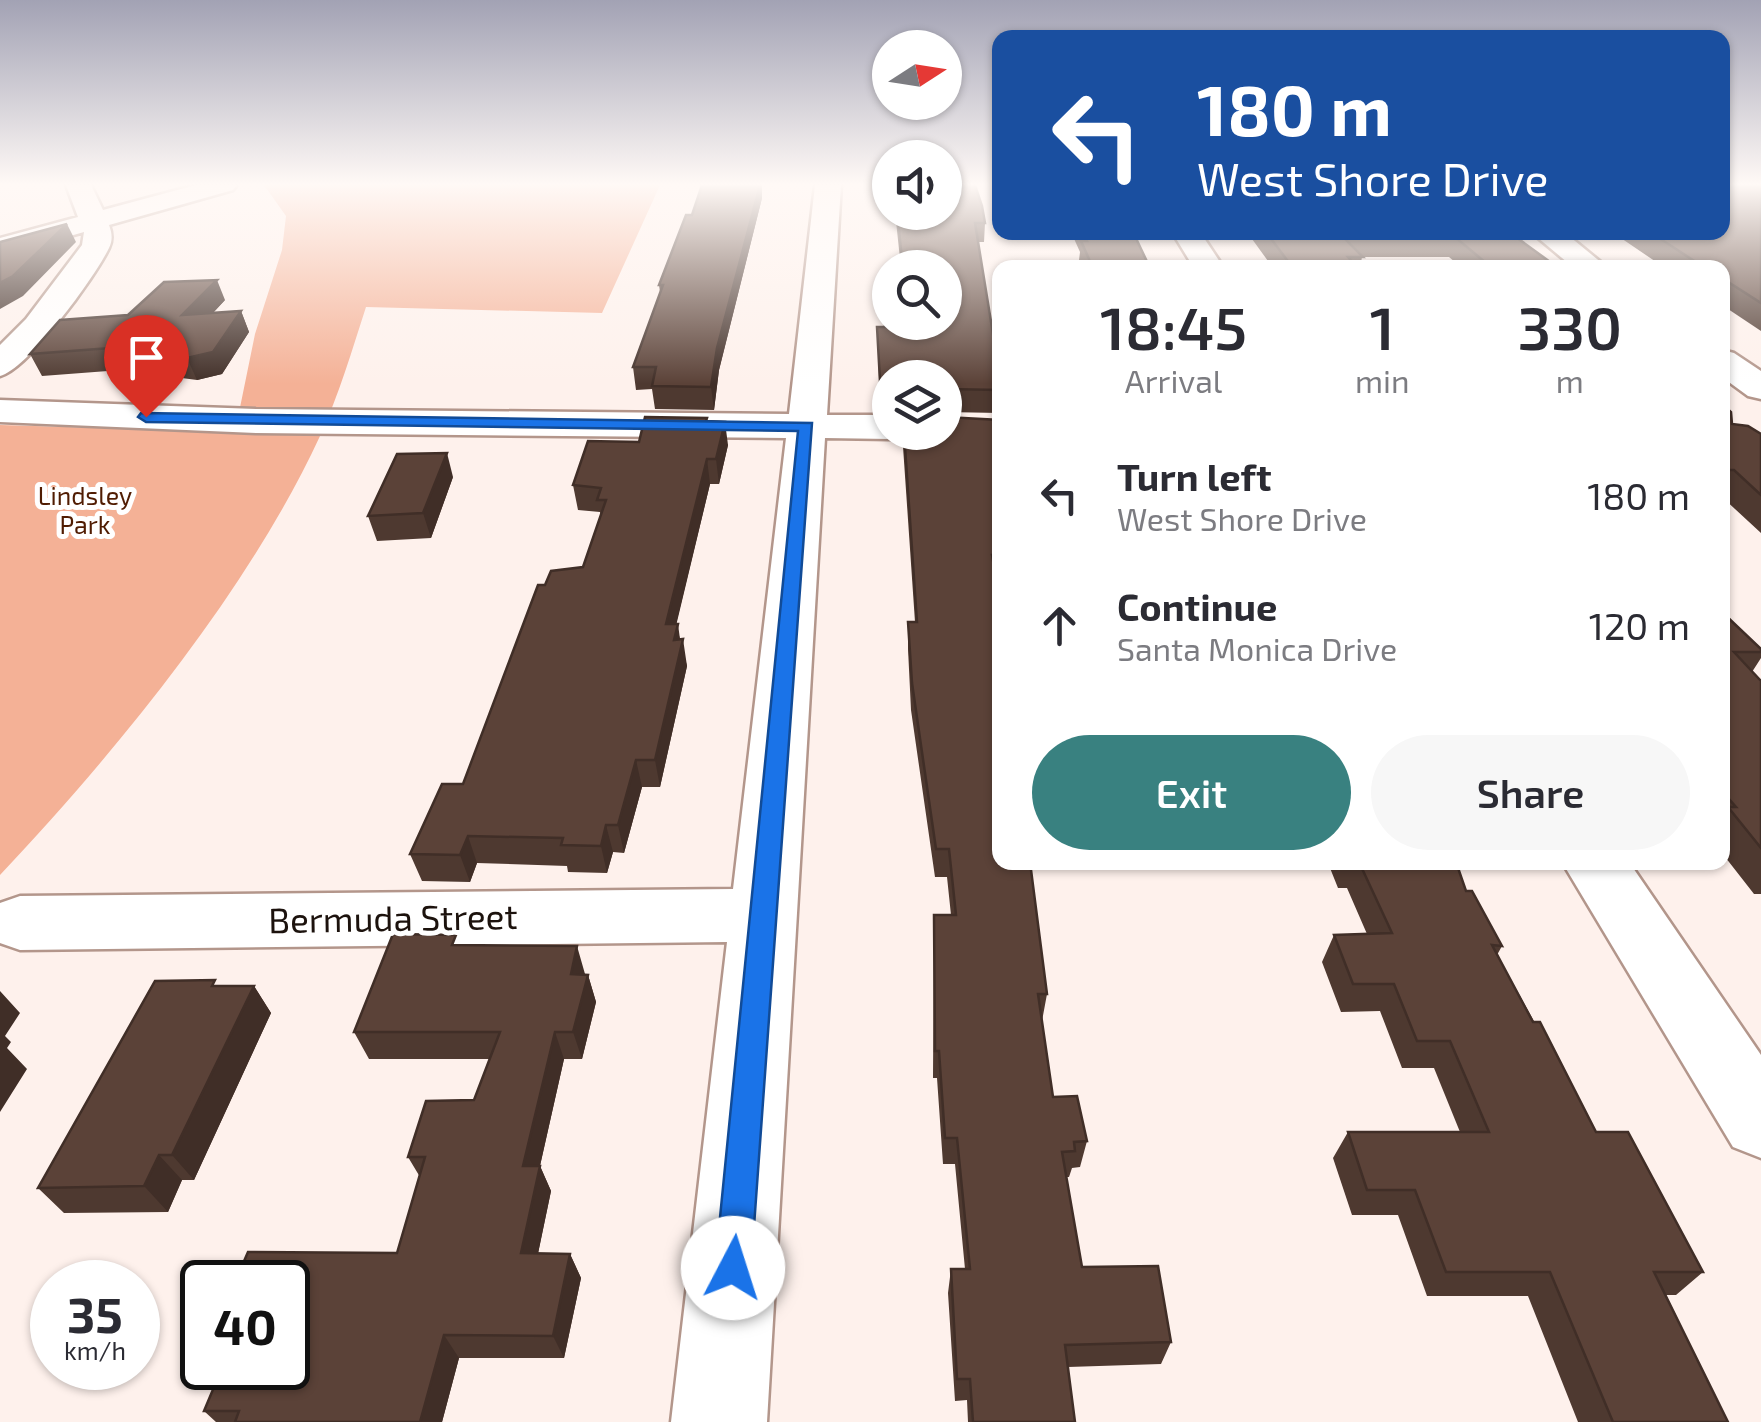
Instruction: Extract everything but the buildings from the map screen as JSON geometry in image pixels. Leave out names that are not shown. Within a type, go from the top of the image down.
[{"type":"street","points":[[0,366],[38,326],[93,251]]},
{"type":"street","points":[[719,1422],[822,251]]},
{"type":"street","points":[[1730,366],[1761,388]]},
{"type":"street","points":[[0,412],[278,420],[872,427]]},
{"type":"street","points":[[1599,870],[1761,1121]]},
{"type":"street","name":"Bermuda Street","points":[[20,922],[765,914]]},
{"type":"green space","name":"Lindsley Park","points":[[282,251],[630,251],[602,313],[366,307],[320,436],[256,552],[134,723],[0,875],[0,425],[235,432],[255,334]]},
{"type":"route","points":[[146,417],[806,426],[733,1268]]}]
